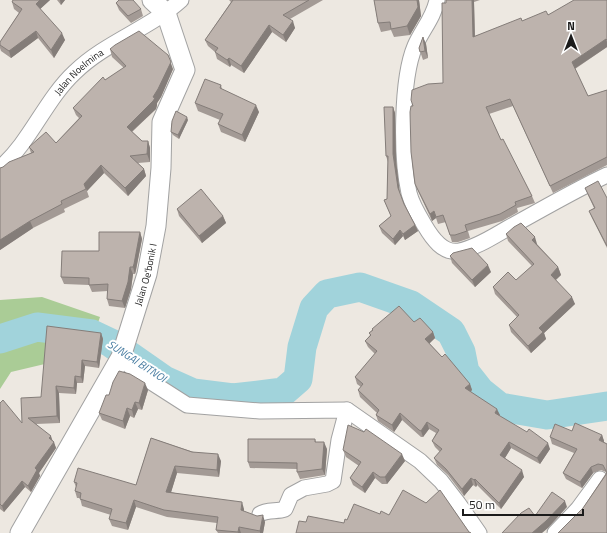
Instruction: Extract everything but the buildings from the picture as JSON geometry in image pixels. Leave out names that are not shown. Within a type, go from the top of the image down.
[{"type":"street","name":"Jalan Oe'bonik I","points":[[20,533],[121,357],[147,274],[156,226],[161,168],[162,122],[185,70],[166,13],[152,0]]},
{"type":"street","name":"Jalan Noelmina","points":[[0,168],[25,142],[61,88],[74,72],[91,58],[166,13],[181,0]]},
{"type":"street","points":[[437,0],[435,8],[415,46],[409,72],[405,110],[406,167],[410,194],[432,237],[449,251],[464,250],[607,175]]},
{"type":"street","points":[[121,357],[137,373],[187,405],[260,411],[347,410],[420,461],[441,481],[478,533]]},
{"type":"street","points":[[260,514],[264,512],[277,512],[285,509],[291,495],[304,488],[327,484],[333,481],[338,440],[347,410]]},
{"type":"street","points":[[555,533],[578,509],[600,479]]},
{"type":"green space","points":[[42,297],[100,317],[87,354],[11,372],[0,389],[0,300]]},
{"type":"waterway","name":"SUNGAI BITNOI","points":[[0,339],[37,327],[92,334],[111,343],[164,380],[193,393],[233,398],[283,392],[298,379],[302,347],[314,308],[327,294],[360,287],[411,305],[451,332],[461,352],[465,372],[480,391],[500,407],[547,415],[607,406]]}]
